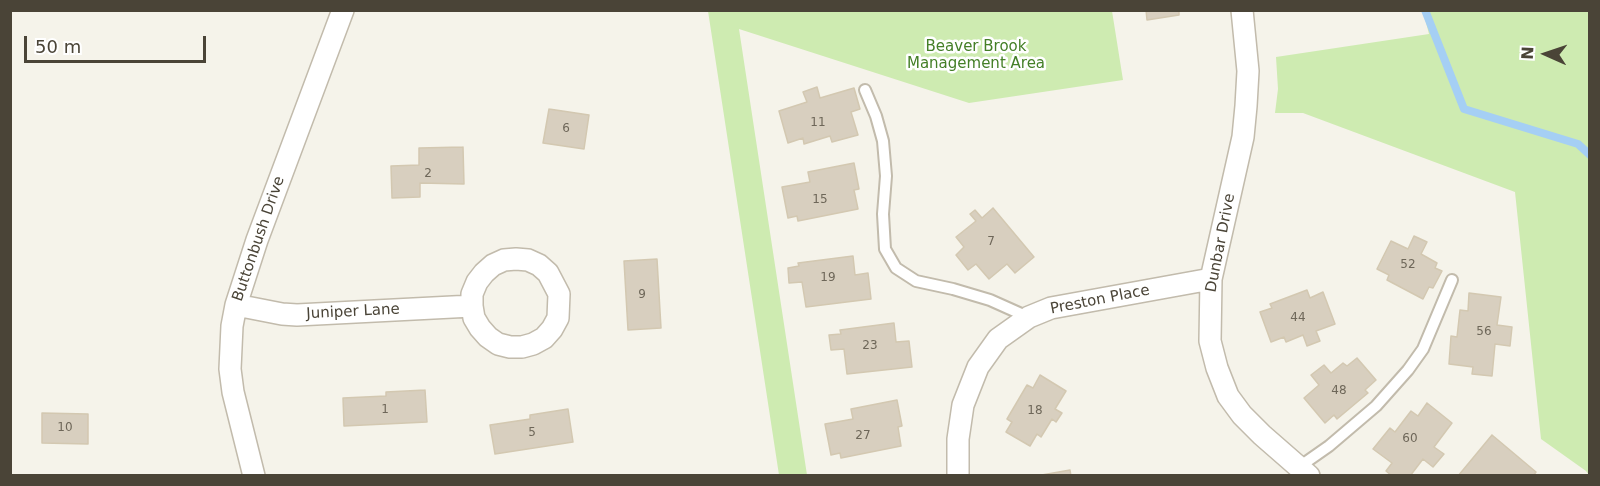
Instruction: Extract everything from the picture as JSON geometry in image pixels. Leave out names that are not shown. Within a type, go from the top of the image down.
[{"type":"street","name":"Buttonbush Drive","points":[[254,476],[233,392],[230,369],[231,336],[236,305],[257,240],[343,10]]},
{"type":"street","name":"Dunbar Drive","points":[[1242,10],[1248,71],[1243,138],[1212,279],[1210,341],[1228,396],[1242,415],[1262,435],[1304,471]]},
{"type":"street","points":[[504,260],[528,260],[539,265],[548,273],[560,294],[558,318],[552,329],[539,341],[522,347],[498,344],[488,337],[474,318],[472,306],[472,294],[480,278],[493,265],[504,260]]},
{"type":"street","name":"Preston Place","points":[[958,476],[958,439],[963,405],[978,367],[998,339],[1029,317],[1051,308],[1212,279]]},
{"type":"street","name":"Juniper Lane","points":[[236,305],[297,315],[472,306]]},
{"type":"lane","points":[[866,90],[883,141],[886,176],[883,214],[885,249],[896,268],[916,281],[990,300],[1029,317]]},
{"type":"lane","points":[[1304,471],[1329,446],[1376,406],[1408,370],[1423,349],[1452,280]]},
{"type":"green space","name":"Beaver Brook Management Area","points":[[708,11],[1112,11],[1123,80],[969,103],[739,29],[807,475],[779,475]]},
{"type":"green space","points":[[1423,11],[1589,11],[1589,475],[1541,439],[1515,192],[1303,113],[1275,113],[1278,89],[1276,57],[1429,34]]},
{"type":"building","points":[[1146,10],[1179,10],[1179,15],[1147,20]]},
{"type":"building","points":[[817,87],[820,98],[854,88],[860,109],[851,112],[858,135],[832,142],[830,136],[804,144],[803,138],[788,143],[779,111],[807,102],[803,92]]},
{"type":"building","points":[[549,109],[589,115],[584,149],[543,143]]},
{"type":"building","points":[[463,147],[464,184],[420,183],[420,197],[392,198],[391,166],[419,165],[419,148]]},
{"type":"building","points":[[854,163],[859,189],[854,190],[858,209],[798,221],[797,216],[788,218],[782,187],[810,182],[808,172]]},
{"type":"building","points":[[993,208],[1034,257],[1015,273],[1007,264],[989,279],[976,264],[968,270],[956,255],[964,247],[956,237],[976,221],[970,214],[975,210],[982,218]]},
{"type":"building","points":[[1414,236],[1427,242],[1421,254],[1437,263],[1435,268],[1442,271],[1433,288],[1429,287],[1423,299],[1387,280],[1389,275],[1377,269],[1391,241],[1408,249]]},
{"type":"building","points":[[853,256],[855,275],[868,273],[871,299],[806,307],[802,282],[789,283],[788,268],[799,266],[798,263]]},
{"type":"building","points":[[657,259],[661,328],[628,330],[624,261]]},
{"type":"building","points":[[1307,290],[1310,298],[1323,292],[1335,324],[1316,331],[1320,341],[1307,346],[1303,335],[1286,342],[1284,337],[1271,342],[1260,312],[1272,308],[1270,304]]},
{"type":"building","points":[[1469,293],[1501,297],[1497,325],[1512,327],[1510,346],[1495,344],[1492,376],[1472,374],[1473,367],[1449,364],[1451,336],[1457,337],[1460,310],[1468,311]]},
{"type":"building","points":[[894,323],[896,342],[909,341],[912,367],[847,374],[844,349],[831,350],[829,335],[841,334],[840,330]]},
{"type":"building","points":[[1357,358],[1376,380],[1365,390],[1368,393],[1337,419],[1334,415],[1325,423],[1304,398],[1319,385],[1311,375],[1324,365],[1331,373],[1343,363],[1347,366]]},
{"type":"building","points":[[1040,375],[1066,391],[1055,409],[1062,413],[1056,422],[1052,419],[1041,437],[1037,434],[1030,446],[1006,432],[1012,422],[1007,419],[1027,385],[1033,388]]},
{"type":"building","points":[[425,390],[427,422],[344,426],[343,398],[386,396],[386,392]]},
{"type":"building","points":[[897,400],[902,426],[898,427],[901,446],[841,458],[840,453],[831,455],[825,424],[853,419],[851,409]]},
{"type":"building","points":[[1427,403],[1452,423],[1434,447],[1444,454],[1433,467],[1423,459],[1410,476],[1392,476],[1386,471],[1392,463],[1373,449],[1390,428],[1395,432],[1411,411],[1418,416]]},
{"type":"building","points":[[568,409],[573,442],[495,454],[490,425],[530,419],[530,415]]},
{"type":"building","points":[[42,413],[88,414],[88,444],[42,443]]},
{"type":"building","points":[[1492,435],[1536,472],[1533,476],[1458,476]]},
{"type":"building","points":[[1070,470],[1071,476],[1036,476]]},
{"type":"waterway","points":[[1425,10],[1464,109],[1578,144],[1590,155]]}]
